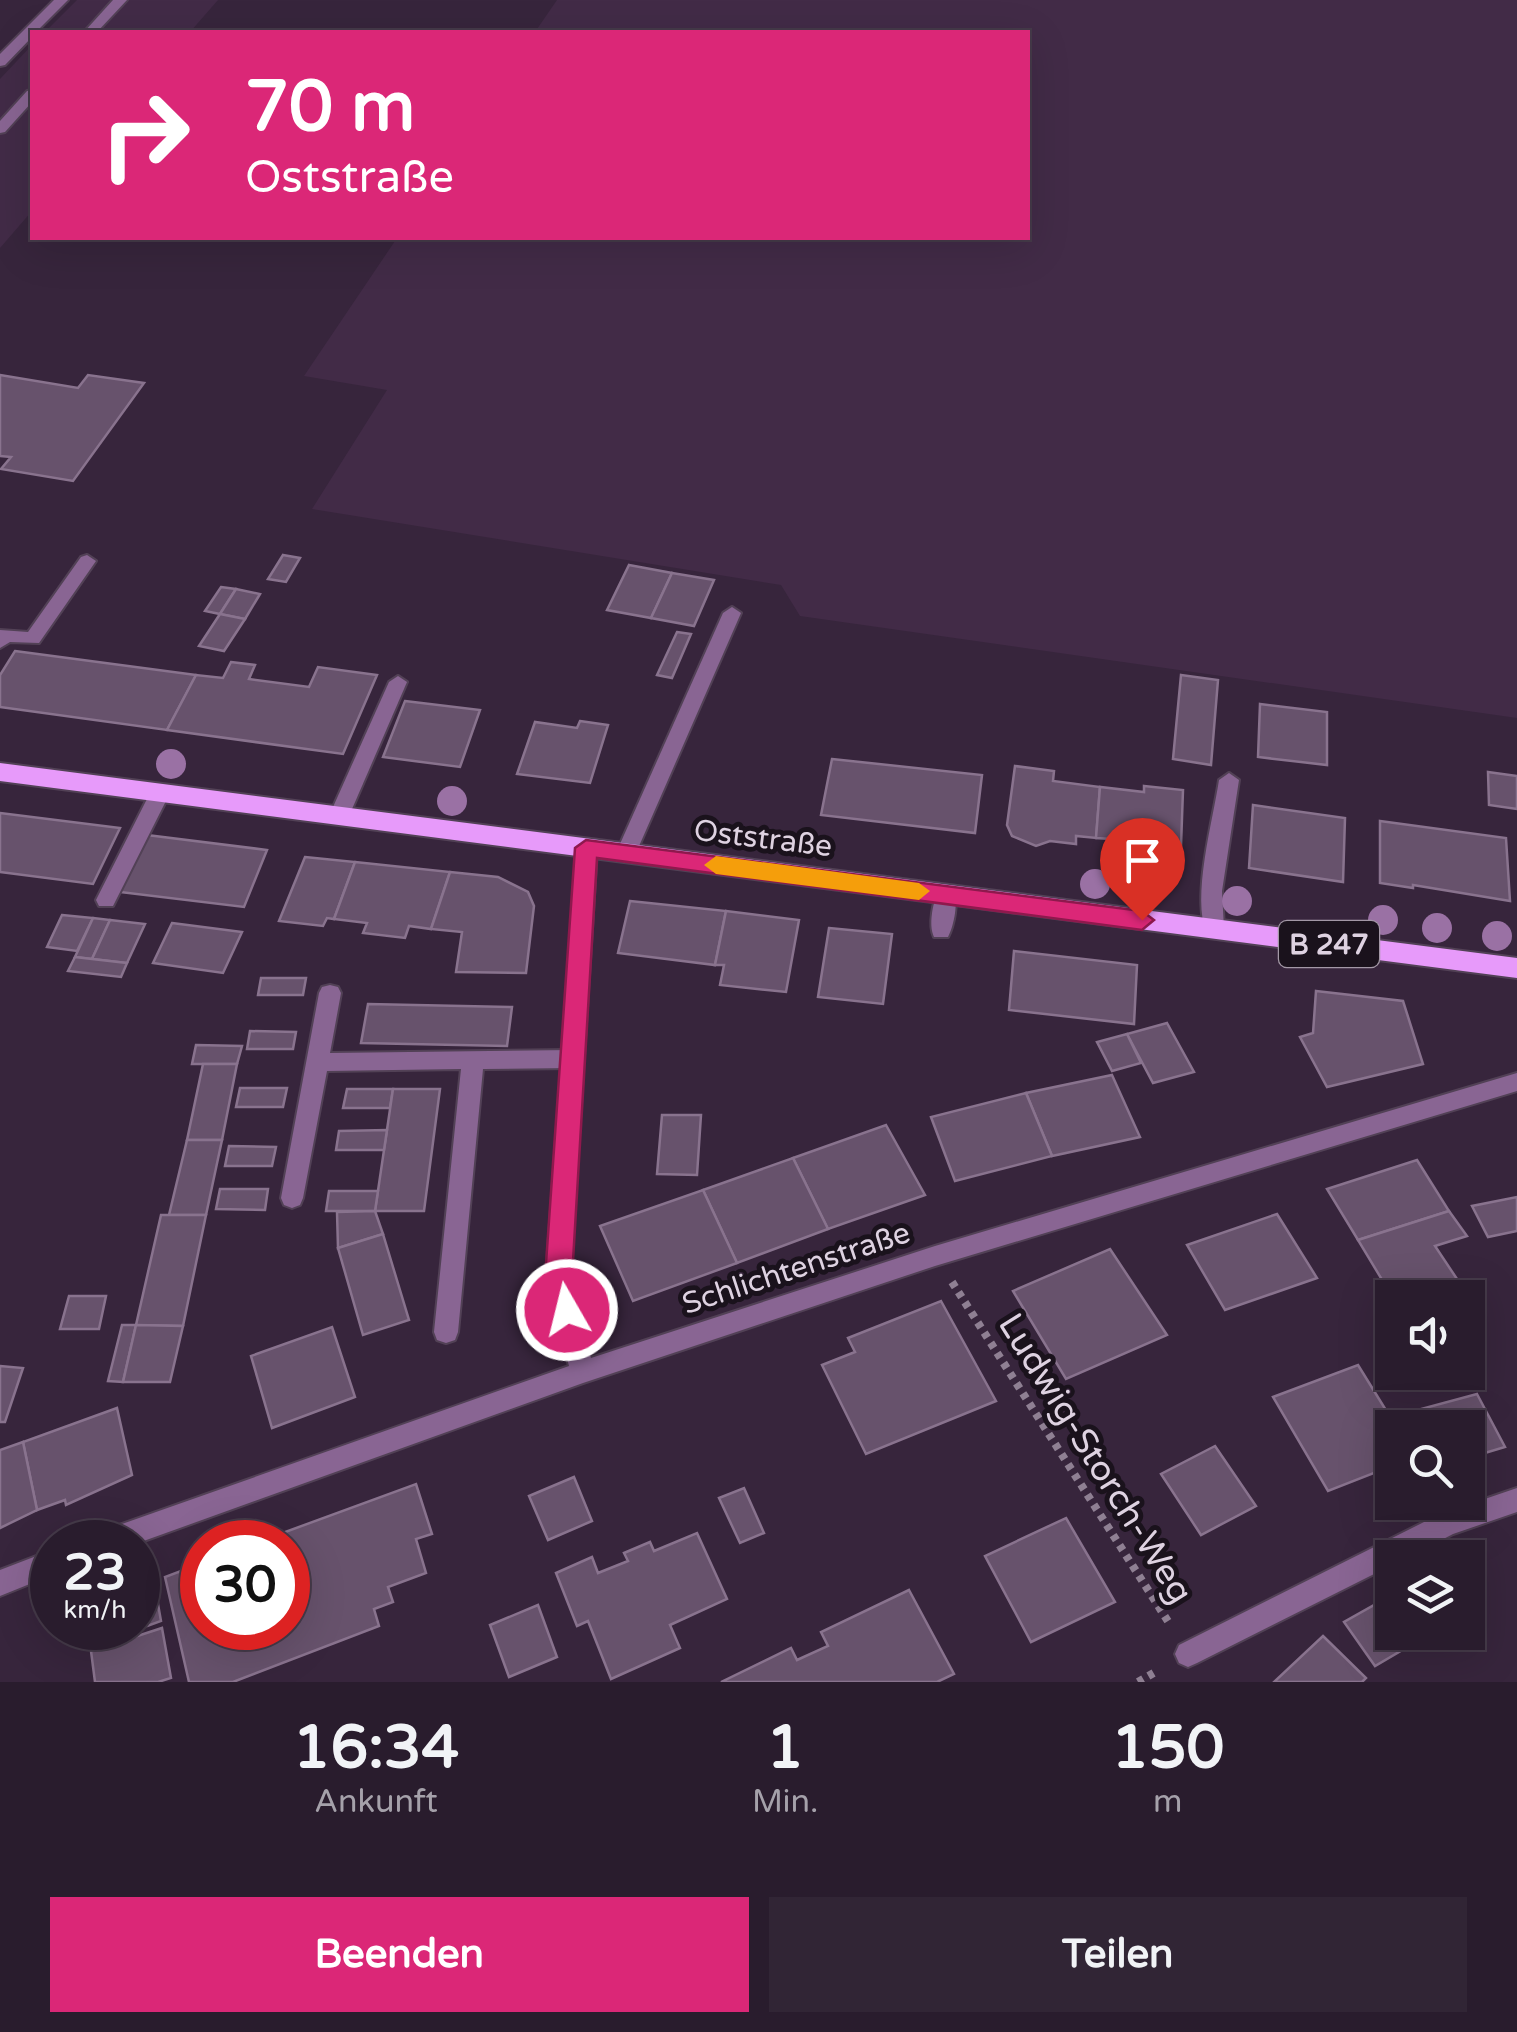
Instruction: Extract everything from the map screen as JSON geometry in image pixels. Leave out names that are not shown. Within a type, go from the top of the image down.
[{"type":"main road","name":"Oststraße","points":[[0,772],[1517,968]]},
{"type":"street","points":[[31,30],[60,0]]},
{"type":"street","points":[[92,30],[120,0]]},
{"type":"street","points":[[0,62],[30,31]]},
{"type":"street","points":[[0,129],[30,96]]},
{"type":"street","points":[[2,637],[33,639],[87,561]]},
{"type":"street","points":[[626,854],[732,612]]},
{"type":"street","points":[[339,816],[398,682]]},
{"type":"street","points":[[1214,930],[1212,891],[1229,780]]},
{"type":"street","points":[[106,900],[160,793]]},
{"type":"street","points":[[584,1372],[558,1278],[586,848]]},
{"type":"street","points":[[941,931],[946,895]]},
{"type":"street","points":[[292,1198],[330,993]]},
{"type":"street","points":[[318,1062],[572,1060]]},
{"type":"street","points":[[446,1332],[473,1061]]},
{"type":"street","name":"Schlichtenstraße","points":[[160,1522],[584,1372],[1030,1226],[1517,1082]]},
{"type":"street","points":[[1188,1654],[1448,1524],[1517,1500]]},
{"type":"street","points":[[0,1583],[30,1571]]},
{"type":"path","name":"Ludwig-Storch-Weg","points":[[958,1292],[1188,1654]]},
{"type":"shaded area","points":[[77,0],[218,0],[192,30],[47,30]]},
{"type":"shaded area","points":[[557,0],[1517,0],[1517,718],[800,616],[781,585],[312,509],[387,390],[304,376],[396,240],[1030,240],[1030,30],[536,30]]},
{"type":"shaded area","points":[[30,47],[30,213],[0,248],[0,79]]},
{"type":"building","points":[[0,375],[78,388],[88,375],[144,383],[73,481],[1,469],[11,457],[0,456]]},
{"type":"building","points":[[283,555],[300,558],[286,582],[268,579]]},
{"type":"building","points":[[629,565],[672,573],[651,618],[607,610]]},
{"type":"building","points":[[672,573],[714,580],[694,626],[651,618]]},
{"type":"building","points":[[221,587],[236,589],[220,614],[205,611]]},
{"type":"building","points":[[236,589],[260,594],[245,619],[220,614]]},
{"type":"building","points":[[220,614],[245,619],[224,651],[199,646]]},
{"type":"building","points":[[677,632],[691,634],[672,678],[657,675]]},
{"type":"building","points":[[15,651],[196,675],[167,730],[0,707],[0,675]]},
{"type":"building","points":[[231,662],[255,665],[249,679],[309,687],[318,667],[377,675],[343,754],[167,730],[196,675],[223,678]]},
{"type":"building","points":[[1181,675],[1218,680],[1211,765],[1173,759]]},
{"type":"building","points":[[405,701],[480,710],[460,767],[383,757]]},
{"type":"building","points":[[1260,704],[1327,712],[1327,765],[1258,757]]},
{"type":"building","points":[[580,721],[608,725],[590,783],[517,774],[535,722],[577,728]]},
{"type":"building","points":[[832,759],[982,775],[975,833],[821,815]]},
{"type":"building","points":[[1015,766],[1054,771],[1053,781],[1100,787],[1096,838],[1076,836],[1076,844],[1050,841],[1036,846],[1012,836],[1007,825]]},
{"type":"building","points":[[1488,772],[1517,776],[1517,809],[1489,805]]},
{"type":"building","points":[[1144,786],[1183,790],[1181,846],[1174,856],[1163,860],[1110,848],[1111,839],[1096,838],[1100,787],[1144,792]]},
{"type":"building","points":[[1253,805],[1345,818],[1343,882],[1249,868]]},
{"type":"building","points":[[0,813],[120,828],[93,884],[0,872]]},
{"type":"building","points":[[1380,821],[1506,838],[1510,901],[1380,883]]},
{"type":"building","points":[[147,835],[267,850],[244,907],[120,892]]},
{"type":"building","points":[[305,857],[355,862],[334,919],[327,918],[323,926],[279,921]]},
{"type":"building","points":[[355,862],[450,872],[431,929],[409,926],[405,938],[363,933],[367,923],[334,919]]},
{"type":"building","points":[[450,872],[498,877],[528,892],[534,906],[526,973],[456,972],[462,932],[431,929]]},
{"type":"building","points":[[630,901],[726,911],[715,965],[618,953]]},
{"type":"building","points":[[726,911],[799,920],[786,992],[720,985],[724,965],[715,965]]},
{"type":"building","points":[[62,915],[93,918],[77,951],[47,947]]},
{"type":"building","points":[[93,918],[110,920],[92,959],[75,957]]},
{"type":"building","points":[[110,920],[145,924],[127,963],[92,959]]},
{"type":"building","points":[[172,923],[242,932],[223,973],[153,963]]},
{"type":"building","points":[[829,928],[892,934],[883,1004],[818,997]]},
{"type":"building","points":[[1014,951],[1137,965],[1134,1024],[1009,1010]]},
{"type":"building","points":[[75,957],[127,963],[121,977],[68,971]]},
{"type":"building","points":[[261,978],[306,978],[303,995],[258,995]]},
{"type":"building","points":[[1316,991],[1403,1001],[1423,1064],[1327,1087],[1300,1037],[1313,1033]]},
{"type":"building","points":[[368,1004],[512,1007],[507,1046],[361,1043]]},
{"type":"building","points":[[1167,1023],[1194,1072],[1153,1083],[1127,1034]]},
{"type":"building","points":[[250,1031],[296,1032],[293,1049],[247,1049]]},
{"type":"building","points":[[1127,1034],[1141,1063],[1112,1071],[1097,1042]]},
{"type":"building","points":[[196,1045],[242,1046],[237,1064],[192,1064]]},
{"type":"building","points":[[203,1064],[237,1064],[222,1140],[187,1140]]},
{"type":"building","points":[[1112,1075],[1140,1137],[1052,1156],[1026,1093]]},
{"type":"building","points":[[240,1088],[287,1088],[283,1107],[236,1107]]},
{"type":"building","points":[[347,1089],[393,1089],[390,1108],[343,1108]]},
{"type":"building","points":[[393,1089],[440,1089],[424,1211],[375,1211]]},
{"type":"building","points":[[1026,1093],[1052,1156],[955,1181],[931,1117]]},
{"type":"building","points":[[662,1115],[701,1115],[697,1175],[657,1174]]},
{"type":"building","points":[[886,1125],[925,1195],[828,1229],[793,1158]]},
{"type":"building","points":[[387,1130],[384,1150],[336,1150],[339,1131]]},
{"type":"building","points":[[187,1140],[222,1140],[206,1215],[169,1215]]},
{"type":"building","points":[[229,1146],[276,1147],[272,1166],[225,1166]]},
{"type":"building","points":[[793,1158],[828,1229],[737,1263],[703,1190]]},
{"type":"building","points":[[1417,1160],[1449,1211],[1358,1240],[1327,1189]]},
{"type":"building","points":[[220,1189],[268,1189],[265,1210],[216,1209]]},
{"type":"building","points":[[703,1190],[737,1263],[633,1301],[600,1226]]},
{"type":"building","points":[[329,1191],[378,1191],[375,1211],[326,1211]]},
{"type":"building","points":[[1517,1197],[1517,1231],[1488,1237],[1472,1206]]},
{"type":"building","points":[[375,1211],[383,1234],[338,1248],[337,1212]]},
{"type":"building","points":[[1449,1211],[1467,1236],[1435,1246],[1458,1280],[1382,1280],[1358,1240]]},
{"type":"building","points":[[1277,1214],[1317,1278],[1225,1310],[1187,1245]]},
{"type":"building","points":[[161,1215],[206,1215],[183,1326],[136,1325]]},
{"type":"building","points":[[383,1234],[409,1320],[363,1335],[338,1248]]},
{"type":"building","points":[[1110,1249],[1167,1335],[1066,1379],[1013,1291]]},
{"type":"building","points":[[69,1296],[106,1296],[99,1329],[60,1329]]},
{"type":"building","points":[[941,1301],[996,1401],[866,1454],[822,1365],[855,1352],[848,1338]]},
{"type":"building","points":[[122,1325],[136,1325],[123,1382],[108,1381]]},
{"type":"building","points":[[136,1325],[183,1326],[170,1382],[123,1382]]},
{"type":"building","points":[[332,1327],[355,1397],[272,1428],[251,1356]]},
{"type":"building","points":[[1358,1365],[1386,1410],[1375,1410],[1375,1473],[1328,1491],[1273,1397]]},
{"type":"building","points":[[0,1366],[23,1368],[5,1422],[0,1422]]},
{"type":"building","points":[[1477,1394],[1505,1447],[1485,1453],[1485,1410],[1421,1409]]},
{"type":"building","points":[[117,1408],[132,1475],[66,1505],[65,1500],[37,1510],[23,1442]]},
{"type":"building","points":[[23,1442],[37,1510],[0,1528],[0,1450]]},
{"type":"building","points":[[1215,1446],[1256,1506],[1201,1535],[1161,1474]]},
{"type":"building","points":[[574,1477],[592,1521],[548,1540],[529,1496]]},
{"type":"building","points":[[416,1484],[432,1534],[416,1539],[426,1573],[388,1587],[393,1602],[374,1609],[379,1626],[233,1682],[189,1682],[182,1650],[310,1650],[310,1523]]},
{"type":"building","points":[[744,1488],[764,1533],[740,1543],[719,1498]]},
{"type":"building","points":[[1066,1518],[1115,1602],[1031,1642],[985,1556]]},
{"type":"building","points":[[697,1533],[727,1599],[670,1625],[680,1648],[611,1679],[588,1621],[577,1626],[556,1573],[592,1557],[598,1573],[628,1561],[624,1553],[650,1542],[654,1551]]},
{"type":"building","points":[[180,1571],[180,1643],[165,1577]]},
{"type":"building","points":[[909,1590],[954,1674],[937,1682],[721,1682],[791,1648],[797,1660],[828,1646],[821,1632]]},
{"type":"building","points":[[538,1605],[557,1657],[509,1677],[490,1625]]},
{"type":"building","points":[[1375,1605],[1375,1650],[1402,1650],[1375,1666],[1344,1622]]},
{"type":"building","points":[[160,1629],[171,1678],[158,1682],[95,1682],[91,1651],[160,1650]]},
{"type":"building","points":[[1323,1636],[1366,1678],[1362,1682],[1274,1682]]},
{"type":"slow traffic","points":[[716,865],[919,891]]},
{"type":"route","points":[[567,1310],[558,1278],[586,848],[1142,920]]}]
